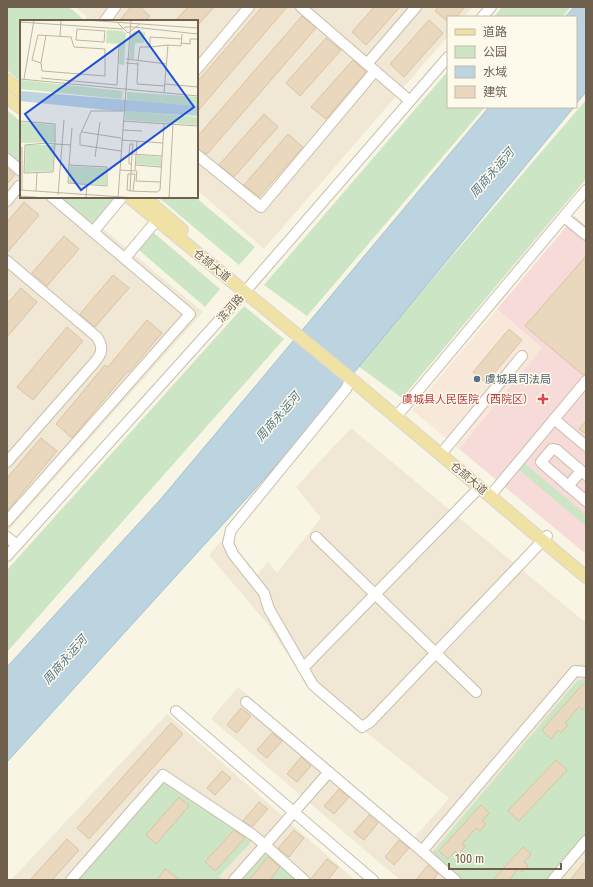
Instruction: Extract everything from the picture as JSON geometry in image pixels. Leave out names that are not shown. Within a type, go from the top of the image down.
[{"type":"main road","points":[[7,80],[20,91]]},
{"type":"main road","points":[[7,97],[20,107]]},
{"type":"main road","name":"仓颉大道","points":[[131,198],[160,217],[545,538],[586,569]]},
{"type":"main road","name":"仓颉大道","points":[[145,198],[160,217]]},
{"type":"main road","name":"仓颉大道","points":[[442,452],[480,487],[491,493]]},
{"type":"main road","name":"仓颉大道","points":[[545,538],[586,577]]},
{"type":"street","points":[[106,20],[115,7]]},
{"type":"street","points":[[198,68],[249,7]]},
{"type":"street","points":[[301,7],[410,101]]},
{"type":"street","points":[[367,64],[416,7]]},
{"type":"street","points":[[483,16],[491,7]]},
{"type":"street","name":"滨河路","points":[[7,556],[247,289],[447,58]]},
{"type":"street","points":[[198,155],[261,207],[375,71]]},
{"type":"street","points":[[7,159],[20,170]]},
{"type":"street","points":[[7,201],[19,186]]},
{"type":"street","points":[[398,415],[586,190]]},
{"type":"street","points":[[7,521],[190,314],[53,198]]},
{"type":"street","points":[[93,232],[121,198]]},
{"type":"street","points":[[124,258],[160,217]]},
{"type":"street","points":[[564,217],[586,235]]},
{"type":"street","points":[[7,261],[97,337],[102,349],[100,356],[7,462]]},
{"type":"street","points":[[442,452],[522,356]]},
{"type":"street","points":[[352,377],[346,389],[231,530],[228,542],[233,554],[264,593],[269,609],[313,686],[362,727],[370,722],[545,538]]},
{"type":"street","points":[[491,493],[586,381]]},
{"type":"street","points":[[554,420],[586,446]]},
{"type":"street","points":[[568,486],[584,473],[557,450],[552,449],[541,462],[544,466],[568,486],[586,500]]},
{"type":"street","points":[[303,668],[480,487]]},
{"type":"street","points":[[7,537],[16,545]]},
{"type":"street","points":[[316,537],[476,692]]},
{"type":"street","points":[[422,851],[575,672],[586,672]]},
{"type":"street","points":[[246,702],[455,880]]},
{"type":"street","points":[[176,711],[373,880]]},
{"type":"street","points":[[234,880],[329,772]]},
{"type":"street","points":[[71,880],[163,775],[253,835],[304,880]]},
{"type":"street","points":[[553,880],[586,841]]},
{"type":"shaded area","points":[[76,7],[473,7],[465,16],[447,16],[447,37],[264,249],[198,191],[198,20],[84,20],[87,17]]},
{"type":"shaded area","points":[[7,149],[20,159],[20,198],[66,198],[203,312],[7,532]]},
{"type":"shaded area","name":"虞城县人民医院（西院区）","points":[[575,216],[586,226],[586,554],[459,449],[542,348],[497,309]]},
{"type":"shaded area","name":"虞城县司法局","points":[[497,309],[542,348],[459,449],[412,410]]},
{"type":"shaded area","points":[[351,428],[586,623],[586,880],[400,880],[211,719],[238,687],[415,837],[449,798],[310,688],[269,626],[209,555],[221,541],[253,580],[268,562],[277,573],[321,518],[296,487]]},
{"type":"shaded area","points":[[167,714],[355,880],[11,880]]},
{"type":"green space","points":[[7,7],[69,7],[82,18],[80,20],[20,20],[20,81],[7,70]]},
{"type":"green space","points":[[502,7],[571,7],[563,16],[495,16]]},
{"type":"green space","points":[[447,72],[447,108],[484,108],[307,316],[264,285]]},
{"type":"green space","points":[[586,100],[586,179],[402,398],[358,366]]},
{"type":"green space","points":[[7,110],[20,121],[20,163],[7,152]]},
{"type":"green space","points":[[61,198],[113,198],[116,200],[94,225]]},
{"type":"green space","points":[[159,198],[196,198],[255,247],[239,265]]},
{"type":"green space","points":[[154,233],[220,289],[205,307],[139,250]]},
{"type":"green space","points":[[244,306],[284,339],[7,652],[7,570]]},
{"type":"green space","points":[[523,462],[586,515],[586,526],[517,468]]},
{"type":"green space","points":[[586,678],[586,834],[547,880],[462,880],[432,853],[577,681]]},
{"type":"green space","points":[[163,780],[254,839],[219,876],[222,880],[76,880]]},
{"type":"green space","points":[[266,851],[300,880],[240,880]]},
{"type":"water","points":[[574,7],[586,7],[586,92],[577,103],[577,16],[566,16]]},
{"type":"water","name":"周商永运河","points":[[488,108],[573,108],[285,456],[7,762],[7,667],[160,500]]},
{"type":"building","points":[[131,7],[140,7],[150,16],[146,20],[120,20]]},
{"type":"building","points":[[188,7],[214,7],[198,25],[198,20],[176,20]]},
{"type":"building","points":[[262,7],[287,7],[198,111],[198,81]]},
{"type":"building","points":[[374,7],[400,7],[366,45],[352,32]]},
{"type":"building","points":[[438,7],[465,7],[457,16],[447,16],[447,21],[435,11]]},
{"type":"building","points":[[302,16],[316,28],[207,154],[198,150],[198,136]]},
{"type":"building","points":[[429,20],[443,33],[404,77],[390,64]]},
{"type":"building","points":[[326,38],[341,50],[300,96],[286,83]]},
{"type":"building","points":[[353,60],[366,72],[326,119],[311,107]]},
{"type":"building","points":[[264,114],[278,127],[234,177],[219,165]]},
{"type":"building","points":[[288,134],[303,147],[259,197],[244,185]]},
{"type":"building","points":[[7,168],[15,175],[7,184]]},
{"type":"building","points":[[24,202],[39,215],[7,253],[7,222]]},
{"type":"building","points":[[64,236],[79,249],[47,286],[32,273]]},
{"type":"building","points":[[586,256],[586,375],[583,375],[525,326]]},
{"type":"building","points":[[113,275],[129,288],[95,327],[80,314]]},
{"type":"building","points":[[21,288],[37,302],[7,337],[7,304]]},
{"type":"building","points":[[147,320],[162,333],[72,438],[56,424],[105,365],[108,367]]},
{"type":"building","points":[[67,327],[83,341],[33,400],[17,387]]},
{"type":"building","points":[[509,329],[522,340],[486,383],[473,372]]},
{"type":"building","points":[[586,421],[586,434],[579,429]]},
{"type":"building","points":[[41,438],[57,451],[7,511],[7,478]]},
{"type":"building","points":[[583,684],[586,687],[586,706],[582,710],[579,707],[565,723],[568,725],[561,733],[558,730],[551,739],[542,730]]},
{"type":"building","points":[[241,708],[251,716],[237,733],[227,725]]},
{"type":"building","points":[[171,723],[183,734],[89,839],[77,828]]},
{"type":"building","points":[[272,733],[282,741],[267,758],[257,750]]},
{"type":"building","points":[[301,757],[311,766],[297,782],[287,774]]},
{"type":"building","points":[[556,760],[567,770],[519,821],[508,811]]},
{"type":"building","points":[[222,771],[231,778],[215,795],[207,788]]},
{"type":"building","points":[[339,789],[349,797],[334,814],[324,806]]},
{"type":"building","points":[[179,797],[189,806],[156,844],[146,835]]},
{"type":"building","points":[[259,802],[268,809],[252,827],[243,821]]},
{"type":"building","points":[[481,805],[489,813],[482,821],[486,824],[480,831],[476,828],[462,844],[465,846],[459,854],[456,851],[448,859],[439,851]]},
{"type":"building","points":[[369,815],[378,823],[364,840],[354,832]]},
{"type":"building","points":[[234,830],[245,838],[215,871],[205,862]]},
{"type":"building","points":[[294,830],[304,838],[289,857],[278,848]]},
{"type":"building","points":[[67,839],[79,850],[52,880],[30,880]]},
{"type":"building","points":[[399,840],[409,848],[394,865],[385,857]]},
{"type":"building","points":[[523,847],[531,854],[524,862],[528,866],[522,872],[518,869],[509,880],[493,880]]},
{"type":"building","points":[[268,857],[280,867],[270,880],[249,880]]},
{"type":"building","points":[[327,859],[338,867],[328,880],[310,880]]},
{"type":"building","points":[[586,860],[586,880],[570,880]]},
{"type":"building","points":[[428,865],[438,874],[433,880],[416,880]]},
{"type":"building","points":[[165,869],[180,880],[157,880]]},
{"type":"place","name":"虞城县司法局","points":[[477,379]]},
{"type":"place","name":"虞城县人民医院（西院区）","points":[[543,399]]}]
